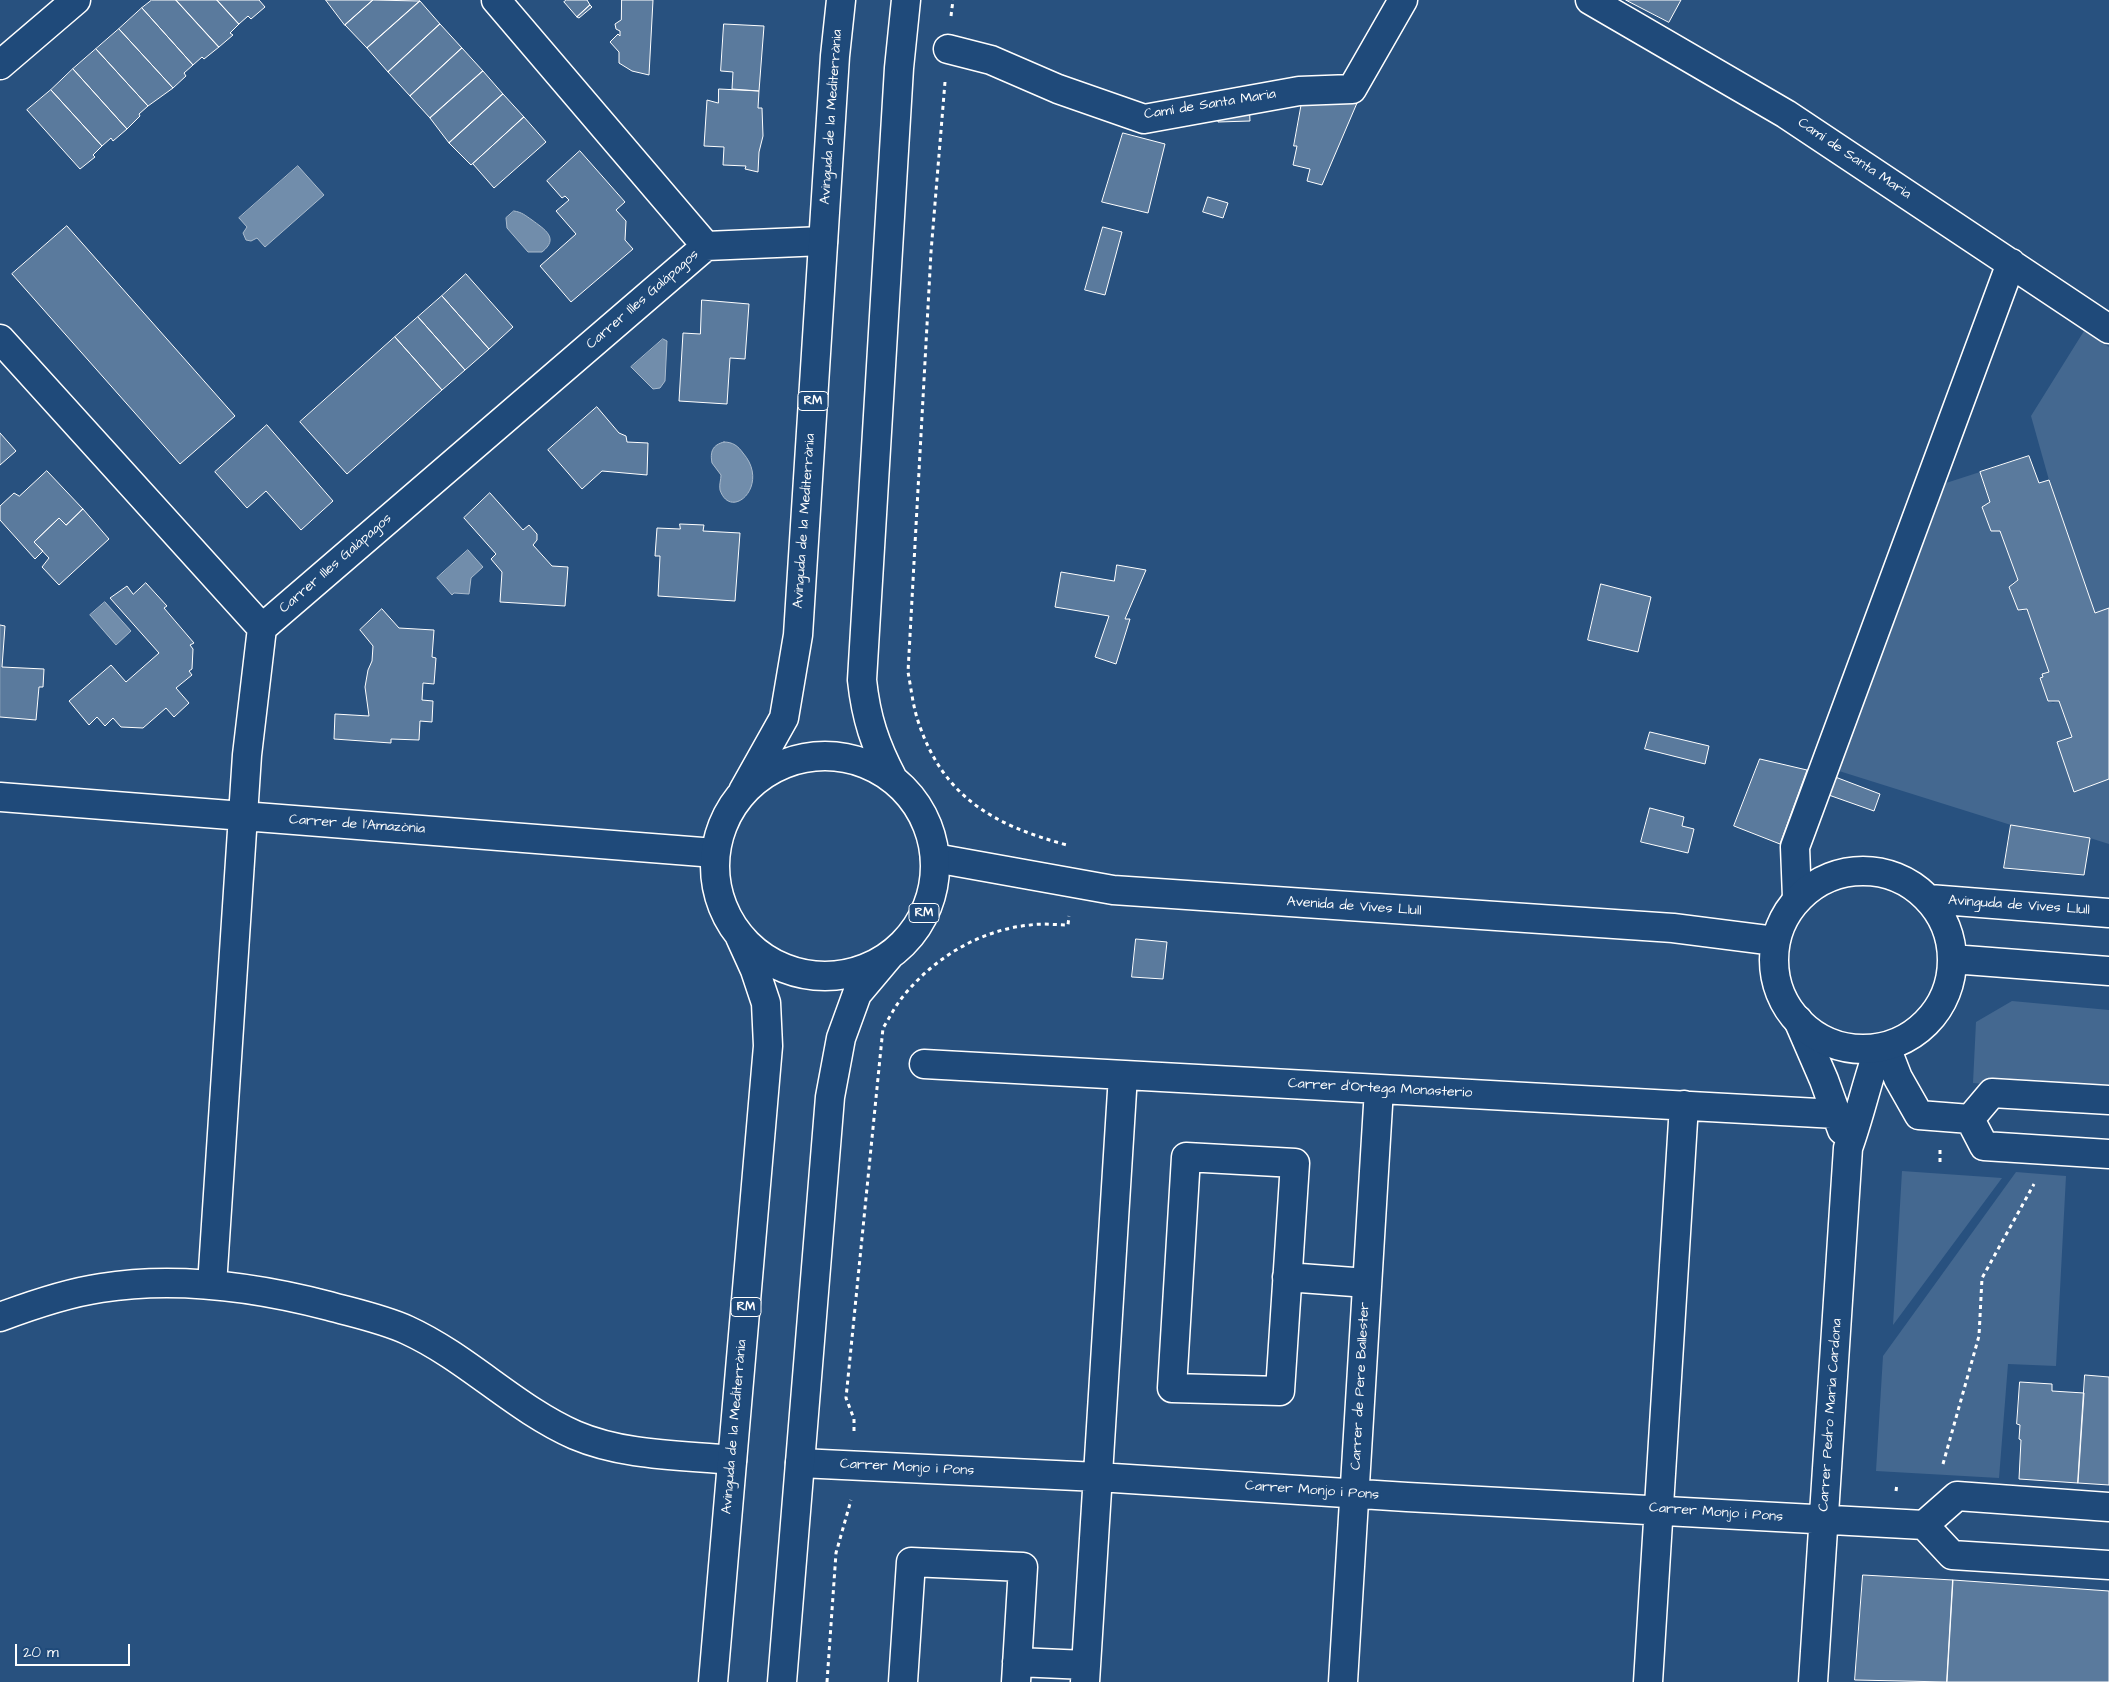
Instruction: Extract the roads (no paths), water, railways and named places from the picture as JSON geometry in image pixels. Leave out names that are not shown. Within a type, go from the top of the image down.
[{"type":"street","points":[[0,65],[76,0]]},
{"type":"street","name":"Carrer Illes Galápagos","points":[[496,0],[706,246]]},
{"type":"street","name":"Avinguda de la Mediterrània","points":[[743,791],[784,718],[792,680],[798,634],[823,241],[841,0]]},
{"type":"street","name":"RM","points":[[893,779],[878,749],[866,713],[862,680],[899,68],[906,0]]},
{"type":"street","name":"Camí de Santa Maria","points":[[948,50],[991,60],[1058,89],[1144,118],[1299,91],[1352,89],[1402,0]]},
{"type":"street","name":"Camí de Santa Maria","points":[[1590,0],[1786,114],[2109,330]]},
{"type":"street","name":"Carrer Illes Galápagos","points":[[262,628],[706,246],[823,241]]},
{"type":"street","points":[[1797,898],[1795,847],[2011,263]]},
{"type":"street","points":[[0,339],[262,628],[247,755],[212,1285]]},
{"type":"street","name":"RM","points":[[782,1682],[830,1097],[835,1063],[841,1038],[857,994],[889,956],[910,935],[929,902],[934,880],[935,858],[931,835],[922,814],[910,795],[893,779],[856,760],[815,755],[776,766],[743,791],[724,820],[715,853],[714,876],[719,898],[728,918],[740,937],[757,953],[776,965],[799,973],[822,976],[853,972],[868,967],[889,956]]},
{"type":"street","name":"Carrer de l'Amazònia","points":[[0,797],[715,853]]},
{"type":"street","name":"Avenida de Vives Llull","points":[[935,858],[1113,890],[1673,928],[1775,940]]},
{"type":"street","points":[[1846,871],[1876,871],[1900,878],[1929,899],[1949,935],[1952,959],[1946,992],[1931,1018],[1910,1036],[1883,1048],[1856,1049],[1830,1044],[1808,1032],[1787,1008],[1773,966],[1775,940],[1786,914],[1797,898],[1821,880],[1846,871]]},
{"type":"street","name":"Avinguda de Vives Llull","points":[[1929,899],[2109,913]]},
{"type":"street","name":"Avinguda de la Mediterrània","points":[[713,1682],[768,1046],[766,1003],[756,970],[740,937]]},
{"type":"street","points":[[1952,959],[2109,971]]},
{"type":"street","name":"Carrer Pedro Maria Cardona","points":[[1798,1020],[1848,1148]]},
{"type":"street","points":[[1883,1048],[1919,1115],[1970,1119]]},
{"type":"street","name":"Carrer Pedro Maria Cardona","points":[[1814,1682],[1848,1148],[1860,1114],[1868,1077],[1883,1048]]},
{"type":"street","name":"Carrer d'Ortega Monasterio","points":[[924,1064],[1836,1114]]},
{"type":"street","points":[[903,1682],[911,1562],[1023,1566],[1017,1672],[1086,1674],[1123,1075]]},
{"type":"street","name":"Carrer de Pere Ballester","points":[[1344,1682],[1379,1089]]},
{"type":"street","points":[[1970,1119],[1992,1093],[2109,1100]]},
{"type":"street","points":[[1648,1682],[1684,1105]]},
{"type":"street","points":[[1970,1119],[1984,1146],[2109,1154]]},
{"type":"street","points":[[1186,1157],[1295,1163],[1287,1277],[1280,1391],[1172,1388],[1186,1157]]},
{"type":"street","points":[[1287,1277],[1367,1283]]},
{"type":"street","points":[[0,1317],[26,1307],[101,1288],[161,1284],[212,1285],[288,1296],[355,1313],[406,1330],[468,1364],[519,1404],[576,1435],[630,1451],[732,1460]]},
{"type":"street","name":"Carrer Monjo i Pons","points":[[800,1463],[1098,1477],[1924,1526]]},
{"type":"street","points":[[2109,1507],[1957,1496],[1924,1526],[1952,1555],[2109,1566]]}]
